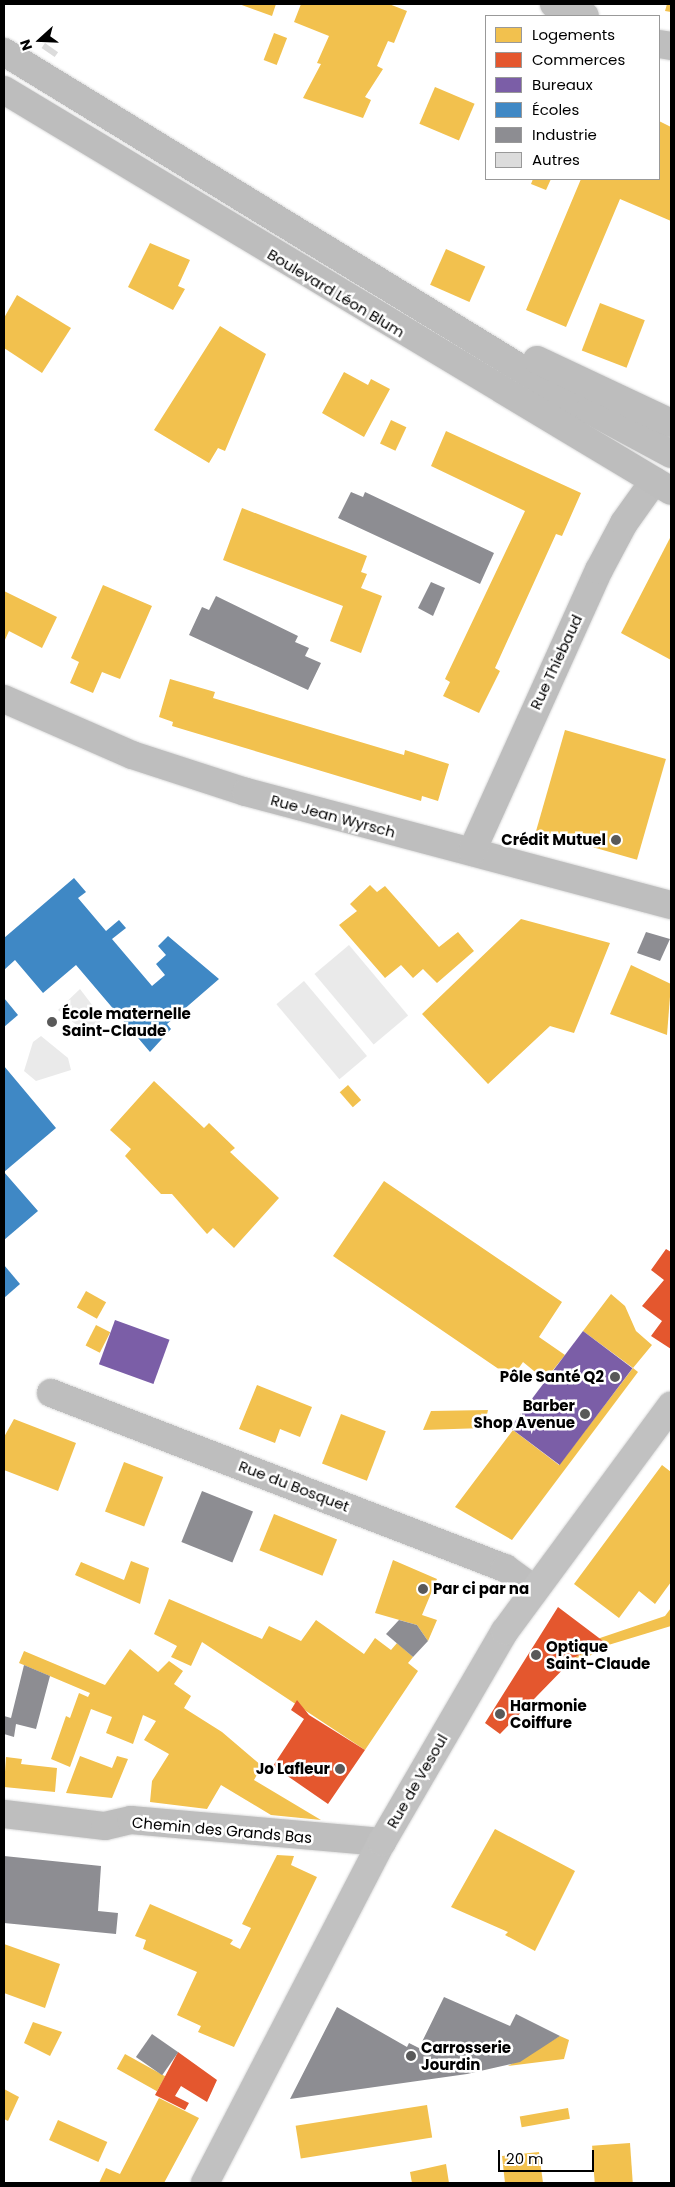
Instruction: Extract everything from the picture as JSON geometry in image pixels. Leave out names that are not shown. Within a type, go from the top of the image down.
[{"type":"main road","points":[[4,52],[590,410],[671,454]]},
{"type":"main road","name":"Boulevard Léon Blum","points":[[4,90],[406,336],[663,486]]},
{"type":"main road","points":[[420,306],[671,423]]},
{"type":"main road","points":[[406,336],[590,410]]},
{"type":"main road","name":"Rue de Vesoul","points":[[205,2183],[382,1842],[533,1588],[671,1406]]},
{"type":"street","points":[[554,4],[582,15]]},
{"type":"street","name":"Rue Thiebaud","points":[[472,851],[561,650],[624,523],[663,486]]},
{"type":"street","name":"Rue Jean Wyrsch","points":[[4,699],[161,765],[358,823],[472,851],[671,905]]},
{"type":"street","name":"Rue du Bosquet","points":[[52,1393],[505,1568],[533,1588]]},
{"type":"street","name":"Chemin des Grands Bas","points":[[4,1814],[106,1826],[131,1820],[382,1842]]},
{"type":"shaded area","points":[[349,945],[408,1015],[374,1044],[315,974]]},
{"type":"shaded area","points":[[304,981],[367,1056],[339,1079],[276,1004]]},
{"type":"shaded area","points":[[80,989],[102,1018],[95,1031],[84,1031],[58,1010]]},
{"type":"shaded area","points":[[41,1036],[68,1058],[71,1070],[36,1081],[24,1071],[33,1042]]},
{"type":"building: Logements","points":[[239,4],[276,4],[272,16]]},
{"type":"building: Logements","points":[[301,4],[389,4],[407,11],[394,43],[388,41],[377,66],[383,69],[365,97],[371,100],[363,118],[303,98],[321,64],[317,63],[329,36],[294,22]]},
{"type":"building: Logements","points":[[667,4],[671,4],[671,12],[665,11]]},
{"type":"building: Logements","points":[[274,33],[287,38],[277,65],[264,60]]},
{"type":"building: Logements","points":[[435,87],[475,104],[459,141],[419,124]]},
{"type":"building: Logements","points":[[660,122],[671,127],[671,221],[620,199],[566,327],[526,310],[581,180],[660,180]]},
{"type":"building: Logements","points":[[533,180],[551,180],[546,190],[531,184]]},
{"type":"building: Logements","points":[[150,243],[190,260],[178,286],[185,289],[173,310],[128,287]]},
{"type":"building: Logements","points":[[446,249],[485,266],[469,302],[430,285]]},
{"type":"building: Logements","points":[[17,295],[71,328],[42,373],[4,348],[4,318]]},
{"type":"building: Logements","points":[[600,303],[645,320],[627,368],[582,351]]},
{"type":"building: Logements","points":[[220,326],[266,354],[225,451],[218,448],[209,463],[154,430]]},
{"type":"building: Logements","points":[[344,372],[368,385],[371,379],[390,389],[364,437],[322,413]]},
{"type":"building: Logements","points":[[391,420],[406,427],[395,451],[380,444]]},
{"type":"building: Logements","points":[[446,431],[581,493],[562,536],[556,534],[495,668],[500,671],[479,713],[443,696],[450,682],[445,679],[525,511],[431,466]]},
{"type":"building: Logements","points":[[242,508],[367,556],[361,572],[367,574],[361,588],[382,596],[361,653],[330,641],[343,606],[223,560]]},
{"type":"building: Logements","points":[[671,538],[671,660],[621,633]]},
{"type":"building: Logements","points":[[103,585],[152,606],[120,679],[102,672],[93,693],[70,683],[79,662],[71,658]]},
{"type":"building: Logements","points":[[4,591],[57,617],[42,648],[9,631],[4,642]]},
{"type":"building: Logements","points":[[170,679],[215,692],[213,698],[404,755],[405,750],[449,764],[438,801],[422,796],[421,801],[172,726],[173,722],[159,717]]},
{"type":"building: Logements","points":[[565,730],[666,759],[637,860],[536,831]]},
{"type":"building: Logements","points":[[370,885],[377,892],[385,886],[439,947],[458,932],[474,951],[437,983],[423,969],[413,978],[401,965],[385,978],[339,925],[357,911],[350,904]]},
{"type":"building: Logements","points":[[521,919],[610,943],[574,1033],[550,1026],[488,1084],[422,1014]]},
{"type":"building: Logements","points":[[631,965],[671,984],[667,1035],[610,1014]]},
{"type":"building: Logements","points":[[154,1081],[204,1128],[209,1123],[235,1148],[230,1152],[279,1198],[234,1248],[213,1228],[207,1234],[172,1194],[161,1194],[125,1156],[131,1149],[110,1130]]},
{"type":"building: Logements","points":[[348,1085],[361,1100],[353,1107],[340,1092]]},
{"type":"building: Logements","points":[[384,1181],[562,1302],[539,1337],[565,1355],[545,1380],[523,1362],[512,1378],[333,1256]]},
{"type":"building: Logements","points":[[86,1291],[106,1302],[97,1319],[77,1308]]},
{"type":"building: Logements","points":[[611,1294],[625,1306],[636,1331],[652,1345],[633,1368],[583,1331]]},
{"type":"building: Logements","points":[[96,1325],[110,1332],[100,1353],[86,1345]]},
{"type":"building: Logements","points":[[633,1368],[638,1372],[512,1540],[455,1507],[513,1430],[559,1465]]},
{"type":"building: Logements","points":[[257,1385],[312,1407],[300,1437],[280,1429],[275,1443],[239,1429]]},
{"type":"building: Logements","points":[[488,1410],[484,1428],[423,1430],[431,1411]]},
{"type":"building: Logements","points":[[341,1414],[386,1431],[367,1481],[322,1463]]},
{"type":"building: Logements","points":[[14,1419],[76,1443],[58,1491],[4,1470],[4,1437]]},
{"type":"building: Logements","points":[[124,1462],[163,1477],[144,1527],[105,1511]]},
{"type":"building: Logements","points":[[662,1465],[671,1472],[671,1582],[655,1604],[639,1591],[619,1618],[574,1584]]},
{"type":"building: Logements","points":[[274,1514],[337,1539],[322,1576],[259,1550]]},
{"type":"building: Logements","points":[[393,1560],[437,1579],[422,1615],[437,1620],[428,1641],[417,1625],[375,1613]]},
{"type":"building: Logements","points":[[131,1561],[149,1568],[140,1604],[75,1575],[81,1562],[124,1580]]},
{"type":"building: Logements","points":[[169,1599],[262,1639],[269,1626],[301,1641],[316,1620],[364,1654],[375,1638],[391,1650],[397,1643],[413,1657],[408,1663],[418,1671],[365,1750],[202,1642],[191,1666],[171,1657],[177,1646],[154,1634]]},
{"type":"building: Logements","points":[[671,1608],[671,1626],[605,1646],[579,1663],[574,1658],[600,1638],[665,1616]]},
{"type":"building: Logements","points":[[130,1649],[158,1672],[169,1661],[183,1671],[174,1684],[191,1696],[184,1708],[222,1732],[262,1766],[254,1780],[321,1820],[271,1815],[221,1785],[207,1809],[150,1802],[152,1781],[169,1754],[144,1740],[156,1721],[143,1715],[133,1744],[106,1733],[112,1717],[91,1709],[70,1767],[51,1759],[66,1716],[70,1718],[79,1693],[88,1697],[90,1693],[19,1663],[24,1651],[105,1685]]},
{"type":"building: Logements","points":[[80,1756],[112,1768],[117,1756],[128,1759],[112,1798],[66,1793]]},
{"type":"building: Logements","points":[[6,1757],[22,1759],[21,1764],[57,1768],[55,1792],[4,1787]]},
{"type":"building: Logements","points":[[495,1829],[575,1871],[535,1951],[505,1935],[508,1932],[451,1907]]},
{"type":"building: Logements","points":[[277,1855],[294,1856],[291,1865],[317,1877],[234,2047],[198,2032],[201,2026],[177,2015],[197,1972],[143,1949],[146,1940],[135,1936],[150,1904],[233,1940],[230,1944],[240,1949],[251,1928],[242,1924]]},
{"type":"building: Logements","points":[[4,1944],[60,1964],[45,2008],[4,1993]]},
{"type":"building: Logements","points":[[33,2022],[62,2032],[50,2056],[24,2043]]},
{"type":"building: Logements","points":[[560,2036],[569,2040],[564,2059],[508,2066]]},
{"type":"building: Logements","points":[[125,2054],[165,2076],[157,2091],[117,2069]]},
{"type":"building: Logements","points":[[4,2089],[19,2097],[8,2121],[4,2119]]},
{"type":"building: Logements","points":[[159,2098],[199,2118],[164,2183],[99,2183],[106,2168],[120,2174]]},
{"type":"building: Logements","points":[[427,2105],[432,2138],[301,2158],[296,2126]]},
{"type":"building: Logements","points":[[568,2108],[570,2119],[522,2127],[520,2117]]},
{"type":"building: Logements","points":[[58,2120],[107,2142],[98,2162],[49,2140]]},
{"type":"building: Logements","points":[[630,2143],[633,2183],[595,2183],[592,2146]]},
{"type":"building: Logements","points":[[539,2152],[543,2183],[505,2183],[502,2156]]},
{"type":"building: Logements","points":[[446,2164],[449,2183],[412,2183],[410,2172]]},
{"type":"building: Commerces","points":[[666,1249],[671,1252],[671,1349],[651,1336],[662,1321],[642,1306],[664,1280],[651,1270]]},
{"type":"building: Commerces","points":[[558,1607],[603,1641],[574,1658],[500,1734],[485,1723]]},
{"type":"building: Commerces","points":[[297,1700],[309,1715],[365,1750],[328,1804],[273,1766],[304,1719],[291,1710]]},
{"type":"building: Commerces","points":[[178,2052],[217,2080],[207,2102],[181,2086],[175,2096],[189,2103],[185,2110],[155,2095]]},
{"type":"building: Bureaux","points":[[115,1320],[170,1340],[153,1384],[99,1364]]},
{"type":"building: Bureaux","points":[[583,1331],[633,1368],[560,1465],[510,1428]]},
{"type":"building: Écoles","points":[[74,878],[86,892],[78,898],[106,931],[119,920],[126,928],[112,939],[152,986],[165,975],[156,964],[166,955],[158,946],[168,936],[219,979],[167,1024],[171,1029],[150,1052],[76,965],[43,993],[15,960],[4,970],[4,938]]},
{"type":"building: Écoles","points":[[4,998],[18,1015],[4,1027]]},
{"type":"building: Écoles","points":[[4,1066],[56,1128],[4,1172]]},
{"type":"building: Écoles","points":[[4,1172],[38,1211],[4,1240]]},
{"type":"building: Écoles","points":[[4,1265],[20,1284],[4,1298]]},
{"type":"building: Industrie","points":[[351,492],[363,497],[365,492],[494,553],[480,584],[338,518]]},
{"type":"building: Industrie","points":[[431,582],[445,588],[433,616],[418,608]]},
{"type":"building: Industrie","points":[[216,596],[298,636],[295,642],[309,648],[305,656],[321,663],[308,690],[189,635],[202,607],[209,610]]},
{"type":"building: Industrie","points":[[646,932],[670,939],[660,961],[637,953]]},
{"type":"building: Industrie","points":[[202,1491],[253,1512],[232,1563],[181,1542]]},
{"type":"building: Industrie","points":[[399,1620],[417,1625],[428,1641],[413,1657],[386,1634]]},
{"type":"building: Industrie","points":[[24,1665],[50,1676],[36,1729],[16,1724],[14,1737],[4,1734],[4,1716],[11,1718]]},
{"type":"building: Industrie","points":[[4,1856],[101,1866],[98,1911],[118,1913],[116,1934],[4,1923]]},
{"type":"building: Industrie","points":[[444,1997],[510,2026],[516,2014],[560,2036],[520,2062],[467,2074],[290,2099],[337,2007],[407,2047],[409,2043],[419,2048]]},
{"type":"building: Industrie","points":[[152,2034],[178,2052],[162,2075],[136,2057]]},
{"type":"building: Autres","points":[[45,43],[58,52],[55,57],[42,48]]},
{"type":"place","name":"Crédit Mutuel","points":[[616,840]]},
{"type":"place","name":"École maternelle Saint-Claude","points":[[52,1022]]},
{"type":"place","name":"Pôle Santé Q2","points":[[615,1377]]},
{"type":"place","name":"Barber Shop Avenue","points":[[585,1414]]},
{"type":"place","name":"Par ci par na","points":[[423,1589]]},
{"type":"place","name":"Optique Saint-Claude","points":[[536,1655]]},
{"type":"place","name":"Harmonie Coiffure","points":[[500,1714]]},
{"type":"place","name":"Jo Lafleur","points":[[340,1769]]},
{"type":"place","name":"Carrosserie Jourdin","points":[[411,2056]]}]
